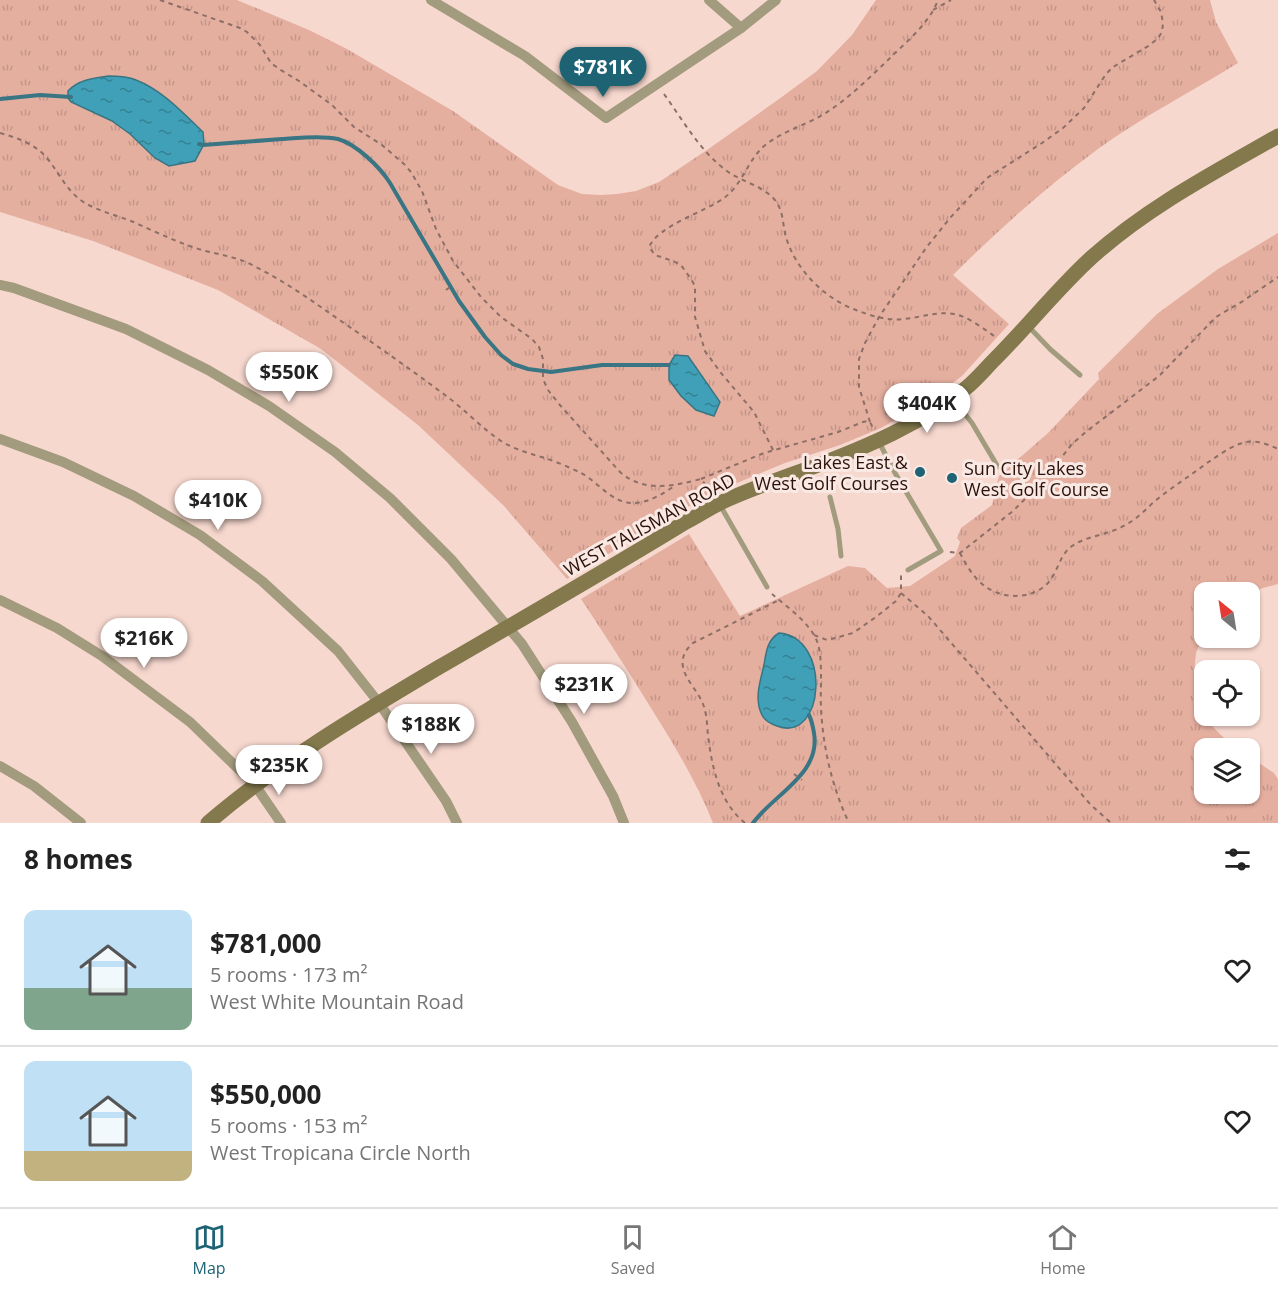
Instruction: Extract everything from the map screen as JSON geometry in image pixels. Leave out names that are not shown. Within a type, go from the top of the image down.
[{"type":"street","points":[[431,0],[525,56],[606,118],[741,28],[776,0]]},
{"type":"street","points":[[708,0],[741,28]]},
{"type":"street","name":"WEST TALISMAN ROAD","points":[[208,823],[255,785],[311,745],[720,503],[878,441],[911,424],[952,398],[967,388],[1092,257],[1145,214],[1278,136]]},
{"type":"street","points":[[0,285],[126,329],[208,370],[269,406],[334,452],[390,498],[451,559],[522,644],[572,722],[613,796],[624,823]]},
{"type":"street","points":[[0,439],[63,462],[124,491],[200,535],[262,581],[338,651],[379,703],[446,801],[457,823]]},
{"type":"street","points":[[0,600],[57,628],[102,656],[190,722],[255,785],[281,823]]},
{"type":"street","points":[[0,766],[34,786],[81,823]]},
{"type":"lane","points":[[1027,325],[1080,375]]},
{"type":"lane","points":[[952,398],[972,423],[998,467]]},
{"type":"lane","points":[[878,441],[941,550],[904,569]]},
{"type":"lane","points":[[830,497],[838,529],[841,556]]},
{"type":"lane","points":[[720,503],[767,587]]},
{"type":"path","points":[[160,0],[247,32],[260,45],[271,63],[332,105],[354,127],[382,145],[404,164],[422,191],[436,230],[453,261],[481,297],[501,317],[532,339],[539,347],[543,358],[545,384],[559,404],[625,477],[647,486],[676,485],[701,479],[773,450],[863,422],[870,422]]},
{"type":"path","points":[[773,450],[754,412],[705,351],[695,317],[695,286],[691,279],[681,265],[655,255],[649,247],[666,230],[724,198],[736,187],[760,149],[781,134],[835,107],[862,84],[913,36],[938,0]]},
{"type":"path","points":[[933,10],[951,0]]},
{"type":"path","points":[[878,441],[859,387],[859,359],[879,317],[926,248],[987,178],[1063,128],[1084,108],[1113,67],[1140,52],[1158,38],[1162,32],[1163,22],[1161,12],[1154,0]]},
{"type":"path","points":[[657,84],[707,154],[725,170],[774,198],[781,209],[784,231],[790,249],[822,291],[847,306],[888,320],[930,314],[961,315],[1007,346]]},
{"type":"path","points":[[0,133],[31,144],[45,156],[65,184],[84,203],[200,250],[242,260],[279,279],[410,369],[502,442],[581,473],[621,501],[632,503],[647,500],[676,485]]},
{"type":"path","points":[[1278,277],[1243,302],[1216,317],[1159,376],[1072,444],[1013,511],[960,553],[981,584],[1000,595],[1030,594],[1040,590],[1052,578],[1065,552],[1071,546],[1125,526],[1218,455],[1242,443],[1254,441],[1278,449]]},
{"type":"path","points":[[446,290],[453,285]]},
{"type":"path","points":[[701,479],[720,503]]},
{"type":"path","points":[[814,635],[827,640],[853,633],[896,601],[901,593],[904,569]]},
{"type":"path","points":[[767,587],[772,595],[800,618],[818,643],[821,710],[827,756],[832,781],[849,823]]},
{"type":"path","points":[[901,593],[928,616],[1090,804],[1111,823]]},
{"type":"path","points":[[745,823],[739,819],[728,804],[721,790],[712,760],[703,705],[683,667],[683,657],[693,643],[779,600]]},
{"type":"path","points":[[794,774],[802,780]]},
{"type":"green space","points":[[0,0],[237,0],[309,30],[347,49],[453,111],[558,185],[582,194],[601,195],[636,191],[659,182],[779,99],[817,71],[852,35],[876,0],[1210,0],[1216,22],[1238,63],[1149,115],[1098,149],[1023,209],[953,275],[1009,324],[962,376],[930,400],[881,428],[730,486],[676,513],[567,579],[504,506],[418,425],[321,349],[218,290],[93,241],[0,212]]},
{"type":"green space","points":[[1278,233],[1278,584],[1260,589],[1260,582],[1194,582],[1194,648],[1198,648],[1194,660],[1194,726],[1212,726],[1224,738],[1194,738],[1194,804],[1260,804],[1260,764],[1274,773],[1278,779],[1278,823],[713,823],[674,745],[581,599],[689,534],[740,616],[848,566],[865,568],[887,588],[910,586],[955,556],[960,542],[957,538],[961,528],[992,505],[999,476],[1048,433],[1099,379],[1098,373],[1157,314],[1218,269]]},
{"type":"water","points":[[108,76],[122,76],[146,84],[172,103],[203,132],[204,144],[195,161],[169,166],[155,158],[130,134],[112,121],[71,102],[68,98],[68,91],[76,84]]},
{"type":"water","points":[[675,355],[688,356],[720,402],[714,416],[696,410],[669,380],[669,365]]},
{"type":"water","points":[[779,633],[796,639],[808,652],[814,669],[816,688],[813,706],[805,720],[793,727],[777,726],[768,722],[762,715],[758,703],[758,690],[766,651],[772,639]]},
{"type":"waterway","points":[[0,99],[40,95],[71,97]]},
{"type":"waterway","points":[[199,144],[324,137],[338,139],[360,151],[374,163],[390,183],[459,301],[485,337],[501,355],[513,364],[528,369],[551,372],[602,365],[669,365]]},
{"type":"waterway","points":[[753,823],[794,782],[810,760],[814,747],[814,733],[809,715]]},
{"type":"place","name":"Lakes East & West Golf Courses","points":[[920,472]]},
{"type":"place","name":"Sun City Lakes West Golf Course","points":[[952,478]]}]
